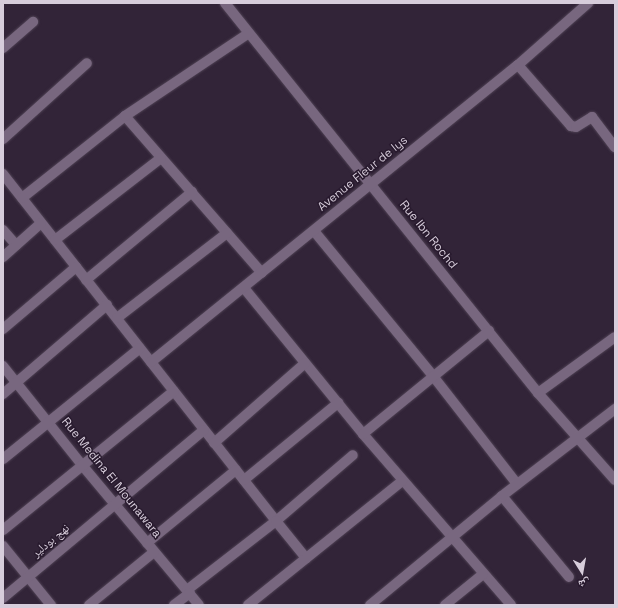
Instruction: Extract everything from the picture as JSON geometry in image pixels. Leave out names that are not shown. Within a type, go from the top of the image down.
[{"type":"street","name":"Rue Ibn Rochd","points":[[225,3],[538,393],[577,438],[614,476]]},
{"type":"street","name":"Avenue Fleur de lys","points":[[151,362],[518,65],[588,3]]},
{"type":"street","points":[[3,48],[33,22]]},
{"type":"street","points":[[22,198],[125,116],[249,33]]},
{"type":"street","points":[[3,139],[87,63]]},
{"type":"street","points":[[518,65],[572,126],[576,127],[592,117],[615,147]]},
{"type":"street","points":[[125,116],[262,273]]},
{"type":"street","points":[[55,240],[161,158]]},
{"type":"street","points":[[3,174],[306,558]]},
{"type":"street","points":[[86,280],[192,192]]},
{"type":"street","points":[[3,257],[41,224]]},
{"type":"street","points":[[3,230],[16,245]]},
{"type":"street","points":[[314,231],[433,376],[517,484]]},
{"type":"street","points":[[117,318],[227,233]]},
{"type":"street","points":[[3,329],[76,267]]},
{"type":"street","points":[[244,288],[450,538],[511,605]]},
{"type":"street","points":[[3,394],[107,305]]},
{"type":"street","points":[[363,434],[489,331]]},
{"type":"street","points":[[538,393],[615,337]]},
{"type":"street","points":[[3,459],[140,348]]},
{"type":"street","points":[[214,443],[305,363]]},
{"type":"street","name":"Rue Medina El Mounawara","points":[[3,366],[82,465],[116,504],[154,552],[189,591],[199,605]]},
{"type":"street","points":[[3,530],[174,391]]},
{"type":"street","points":[[244,480],[338,403]]},
{"type":"street","points":[[370,605],[517,484],[615,409]]},
{"type":"street","name":"نهج بودلير","points":[[3,598],[204,430]]},
{"type":"street","points":[[174,605],[353,455]]},
{"type":"street","points":[[147,543],[236,470]]},
{"type":"street","points":[[248,605],[402,481]]},
{"type":"street","points":[[502,496],[569,578]]},
{"type":"street","points":[[3,546],[51,605]]},
{"type":"street","points":[[89,605],[154,552]]},
{"type":"street","points":[[445,605],[483,574]]}]
